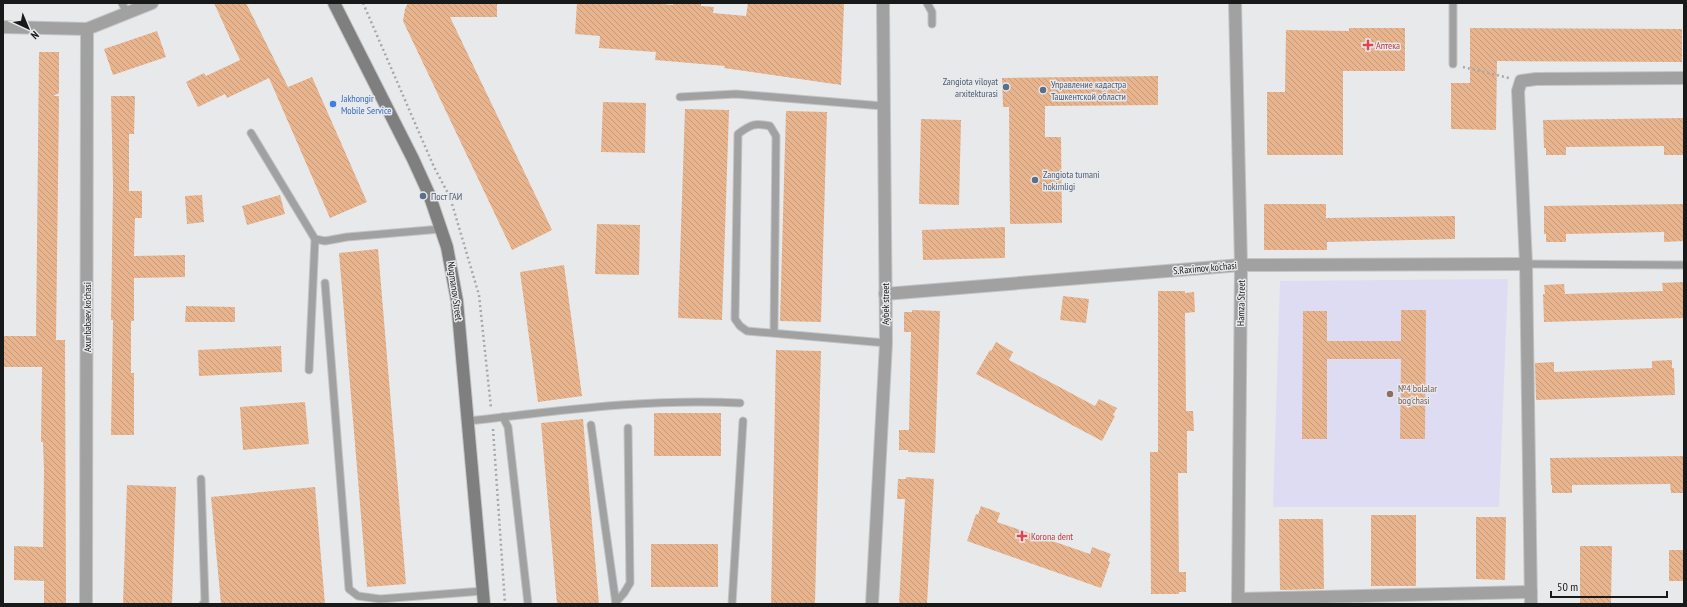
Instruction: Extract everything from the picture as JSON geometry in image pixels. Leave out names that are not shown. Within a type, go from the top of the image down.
[{"type":"main road","name":"Nugmanov Street","points":[[334,3],[413,159],[442,228],[455,283],[469,421],[484,604]]},
{"type":"street","points":[[3,27],[87,29],[125,8],[152,3]]},
{"type":"street","name":"Aybek street","points":[[872,604],[886,343],[883,3]]},
{"type":"street","name":"Hamza Street","points":[[1235,3],[1241,265],[1238,601]]},
{"type":"street","name":"Axunbabaev ko'chasi","points":[[86,604],[87,29]]},
{"type":"street","points":[[1238,601],[1531,598],[1526,264],[1518,91],[1521,81],[1536,79],[1684,78]]},
{"type":"street","name":"S.Raximov ko'chasi","points":[[885,294],[1241,265],[1526,264]]},
{"type":"lane","points":[[927,3],[932,12],[932,24]]},
{"type":"lane","points":[[1453,3],[1453,64]]},
{"type":"lane","points":[[680,96],[736,94],[883,106]]},
{"type":"lane","points":[[774,333],[776,136],[770,126],[759,124],[749,126],[738,134],[735,319],[740,326],[747,331],[886,343]]},
{"type":"lane","points":[[251,133],[315,239],[309,370]]},
{"type":"lane","points":[[315,239],[326,241],[442,228]]},
{"type":"lane","points":[[1526,264],[1684,265]]},
{"type":"lane","points":[[325,283],[349,589],[358,596],[380,599],[483,591]]},
{"type":"lane","points":[[469,421],[614,406],[716,402],[740,403]]},
{"type":"lane","points":[[503,418],[508,427],[528,604]]},
{"type":"lane","points":[[732,604],[743,421]]},
{"type":"lane","points":[[591,425],[616,603]]},
{"type":"lane","points":[[616,603],[630,583],[628,428]]},
{"type":"lane","points":[[201,479],[205,602],[203,604]]},
{"type":"path","points":[[1453,64],[1521,81]]},
{"type":"shaded area","name":"№4 bolalar bog'chasi","points":[[1508,279],[1499,507],[1273,507],[1280,281]]},
{"type":"building","points":[[214,3],[246,3],[288,87],[312,77],[367,202],[330,218],[269,78],[227,98],[225,94],[198,107],[186,82],[204,73],[206,76],[240,60]]},
{"type":"building","points":[[408,3],[497,3],[497,17],[450,17],[552,230],[512,250],[403,21],[405,9]]},
{"type":"building","points":[[577,3],[651,3],[673,5],[673,3],[701,3],[701,6],[714,7],[713,13],[746,16],[748,3],[844,3],[841,85],[724,68],[725,66],[655,60],[656,52],[599,48],[600,36],[575,34]]},
{"type":"building","points":[[1349,28],[1405,28],[1405,71],[1343,71],[1343,155],[1267,155],[1267,92],[1285,92],[1286,30],[1349,31]]},
{"type":"building","points":[[1470,28],[1682,29],[1682,62],[1497,61],[1496,130],[1451,129],[1451,83],[1470,83]]},
{"type":"building","points":[[157,31],[166,57],[113,75],[104,49]]},
{"type":"building","points":[[39,52],[59,52],[59,93],[53,96],[59,96],[56,340],[65,340],[66,604],[44,604],[44,581],[14,580],[14,546],[43,547],[44,470],[43,442],[41,442],[42,367],[3,367],[3,336],[36,336]]},
{"type":"building","name":"Zangiota tumani hokimligi","points":[[1158,76],[1158,105],[1045,106],[1045,137],[1061,137],[1062,223],[1010,224],[1009,107],[1003,107],[1002,78]]},
{"type":"building","points":[[111,96],[135,96],[134,134],[129,134],[129,191],[142,191],[142,218],[135,218],[134,256],[185,255],[185,277],[134,278],[134,321],[131,321],[131,373],[134,373],[134,435],[111,435],[113,186]]},
{"type":"building","points":[[603,102],[646,103],[645,153],[601,152]]},
{"type":"building","points":[[685,109],[729,110],[722,320],[678,318]]},
{"type":"building","points":[[786,111],[827,112],[821,322],[780,321]]},
{"type":"building","points":[[1684,118],[1684,155],[1664,155],[1664,146],[1566,147],[1566,155],[1546,155],[1546,148],[1544,148],[1543,120]]},
{"type":"building","points":[[921,119],[961,120],[959,205],[919,204]]},
{"type":"building","points":[[202,195],[204,222],[187,224],[185,196]]},
{"type":"building","points":[[280,195],[285,214],[247,225],[242,206]]},
{"type":"building","points":[[1264,204],[1326,204],[1326,218],[1455,216],[1455,239],[1327,242],[1327,250],[1264,250]]},
{"type":"building","points":[[1684,204],[1684,241],[1664,242],[1664,232],[1566,234],[1566,242],[1546,242],[1546,234],[1544,234],[1544,206]]},
{"type":"building","points":[[597,224],[640,225],[639,275],[595,274]]},
{"type":"building","points":[[1005,227],[1005,258],[923,260],[922,230]]},
{"type":"building","points":[[378,249],[406,584],[367,587],[339,253]]},
{"type":"building","points":[[564,265],[582,396],[538,402],[520,272]]},
{"type":"building","points":[[1683,282],[1684,318],[1544,322],[1544,285],[1564,284],[1565,294],[1663,291],[1662,283]]},
{"type":"building","points":[[1158,291],[1185,291],[1185,293],[1194,292],[1195,312],[1185,313],[1186,411],[1193,411],[1194,431],[1187,431],[1187,473],[1178,473],[1179,572],[1186,572],[1186,592],[1179,592],[1179,594],[1151,594],[1150,452],[1158,452]]},
{"type":"building","points":[[1063,296],[1089,299],[1086,323],[1060,320]]},
{"type":"building","points":[[186,306],[235,307],[235,322],[185,322]]},
{"type":"building","points":[[912,310],[940,311],[935,453],[908,452],[908,450],[899,450],[899,430],[909,430],[911,332],[904,332],[904,312],[912,312]]},
{"type":"building","points":[[1401,310],[1426,310],[1425,439],[1400,439],[1401,359],[1327,359],[1327,439],[1302,439],[1303,311],[1327,311],[1327,341],[1401,341]]},
{"type":"building","points":[[996,342],[1013,352],[1009,360],[1095,406],[1099,399],[1117,408],[1113,415],[1115,416],[1102,441],[976,374]]},
{"type":"building","points":[[281,346],[282,372],[199,376],[198,350]]},
{"type":"building","points":[[776,350],[821,351],[815,604],[771,604]]},
{"type":"building","points":[[1672,360],[1672,368],[1674,368],[1675,395],[1536,400],[1535,363],[1554,362],[1554,372],[1652,368],[1652,361]]},
{"type":"building","points":[[305,402],[309,444],[243,450],[240,407]]},
{"type":"building","points":[[654,413],[721,413],[721,456],[654,456]]},
{"type":"building","points":[[583,419],[599,604],[557,604],[541,423]]},
{"type":"building","points":[[1684,456],[1684,493],[1671,493],[1670,484],[1572,485],[1572,493],[1552,493],[1550,458]]},
{"type":"building","points":[[906,477],[934,479],[927,604],[899,604],[905,499],[897,499],[898,479],[906,479]]},
{"type":"building","points":[[127,485],[176,487],[172,604],[123,604]]},
{"type":"building","points":[[315,487],[325,604],[221,604],[211,497]]},
{"type":"building","points":[[981,506],[1000,513],[997,522],[1090,554],[1092,547],[1111,554],[1108,561],[1110,562],[1101,588],[967,541],[976,514],[978,515]]},
{"type":"building","points":[[1371,515],[1416,515],[1416,586],[1371,586]]},
{"type":"building","points":[[1476,517],[1506,517],[1505,580],[1476,579]]},
{"type":"building","points":[[1279,519],[1323,519],[1324,589],[1280,590]]},
{"type":"building","points":[[651,544],[718,544],[718,587],[651,587]]},
{"type":"building","points":[[1580,546],[1612,546],[1611,604],[1580,604]]},
{"type":"building","points":[[1669,550],[1684,550],[1684,581],[1669,581]]},
{"type":"place","name":"Аптека","points":[[1368,45]]},
{"type":"place","name":"Zangiota viloyat arxitekturasi","points":[[1006,87]]},
{"type":"place","name":"Управление кадастра Ташкентской области","points":[[1043,90]]},
{"type":"place","name":"Jakhongir Mobile Service","points":[[333,104]]},
{"type":"place","name":"Zangiota tumani hokimligi","points":[[1035,180]]},
{"type":"place","name":"Пост ГАИ","points":[[423,196]]},
{"type":"place","name":"№4 bolalar bog'chasi","points":[[1390,394]]},
{"type":"place","name":"Korona dent","points":[[1022,536]]}]
